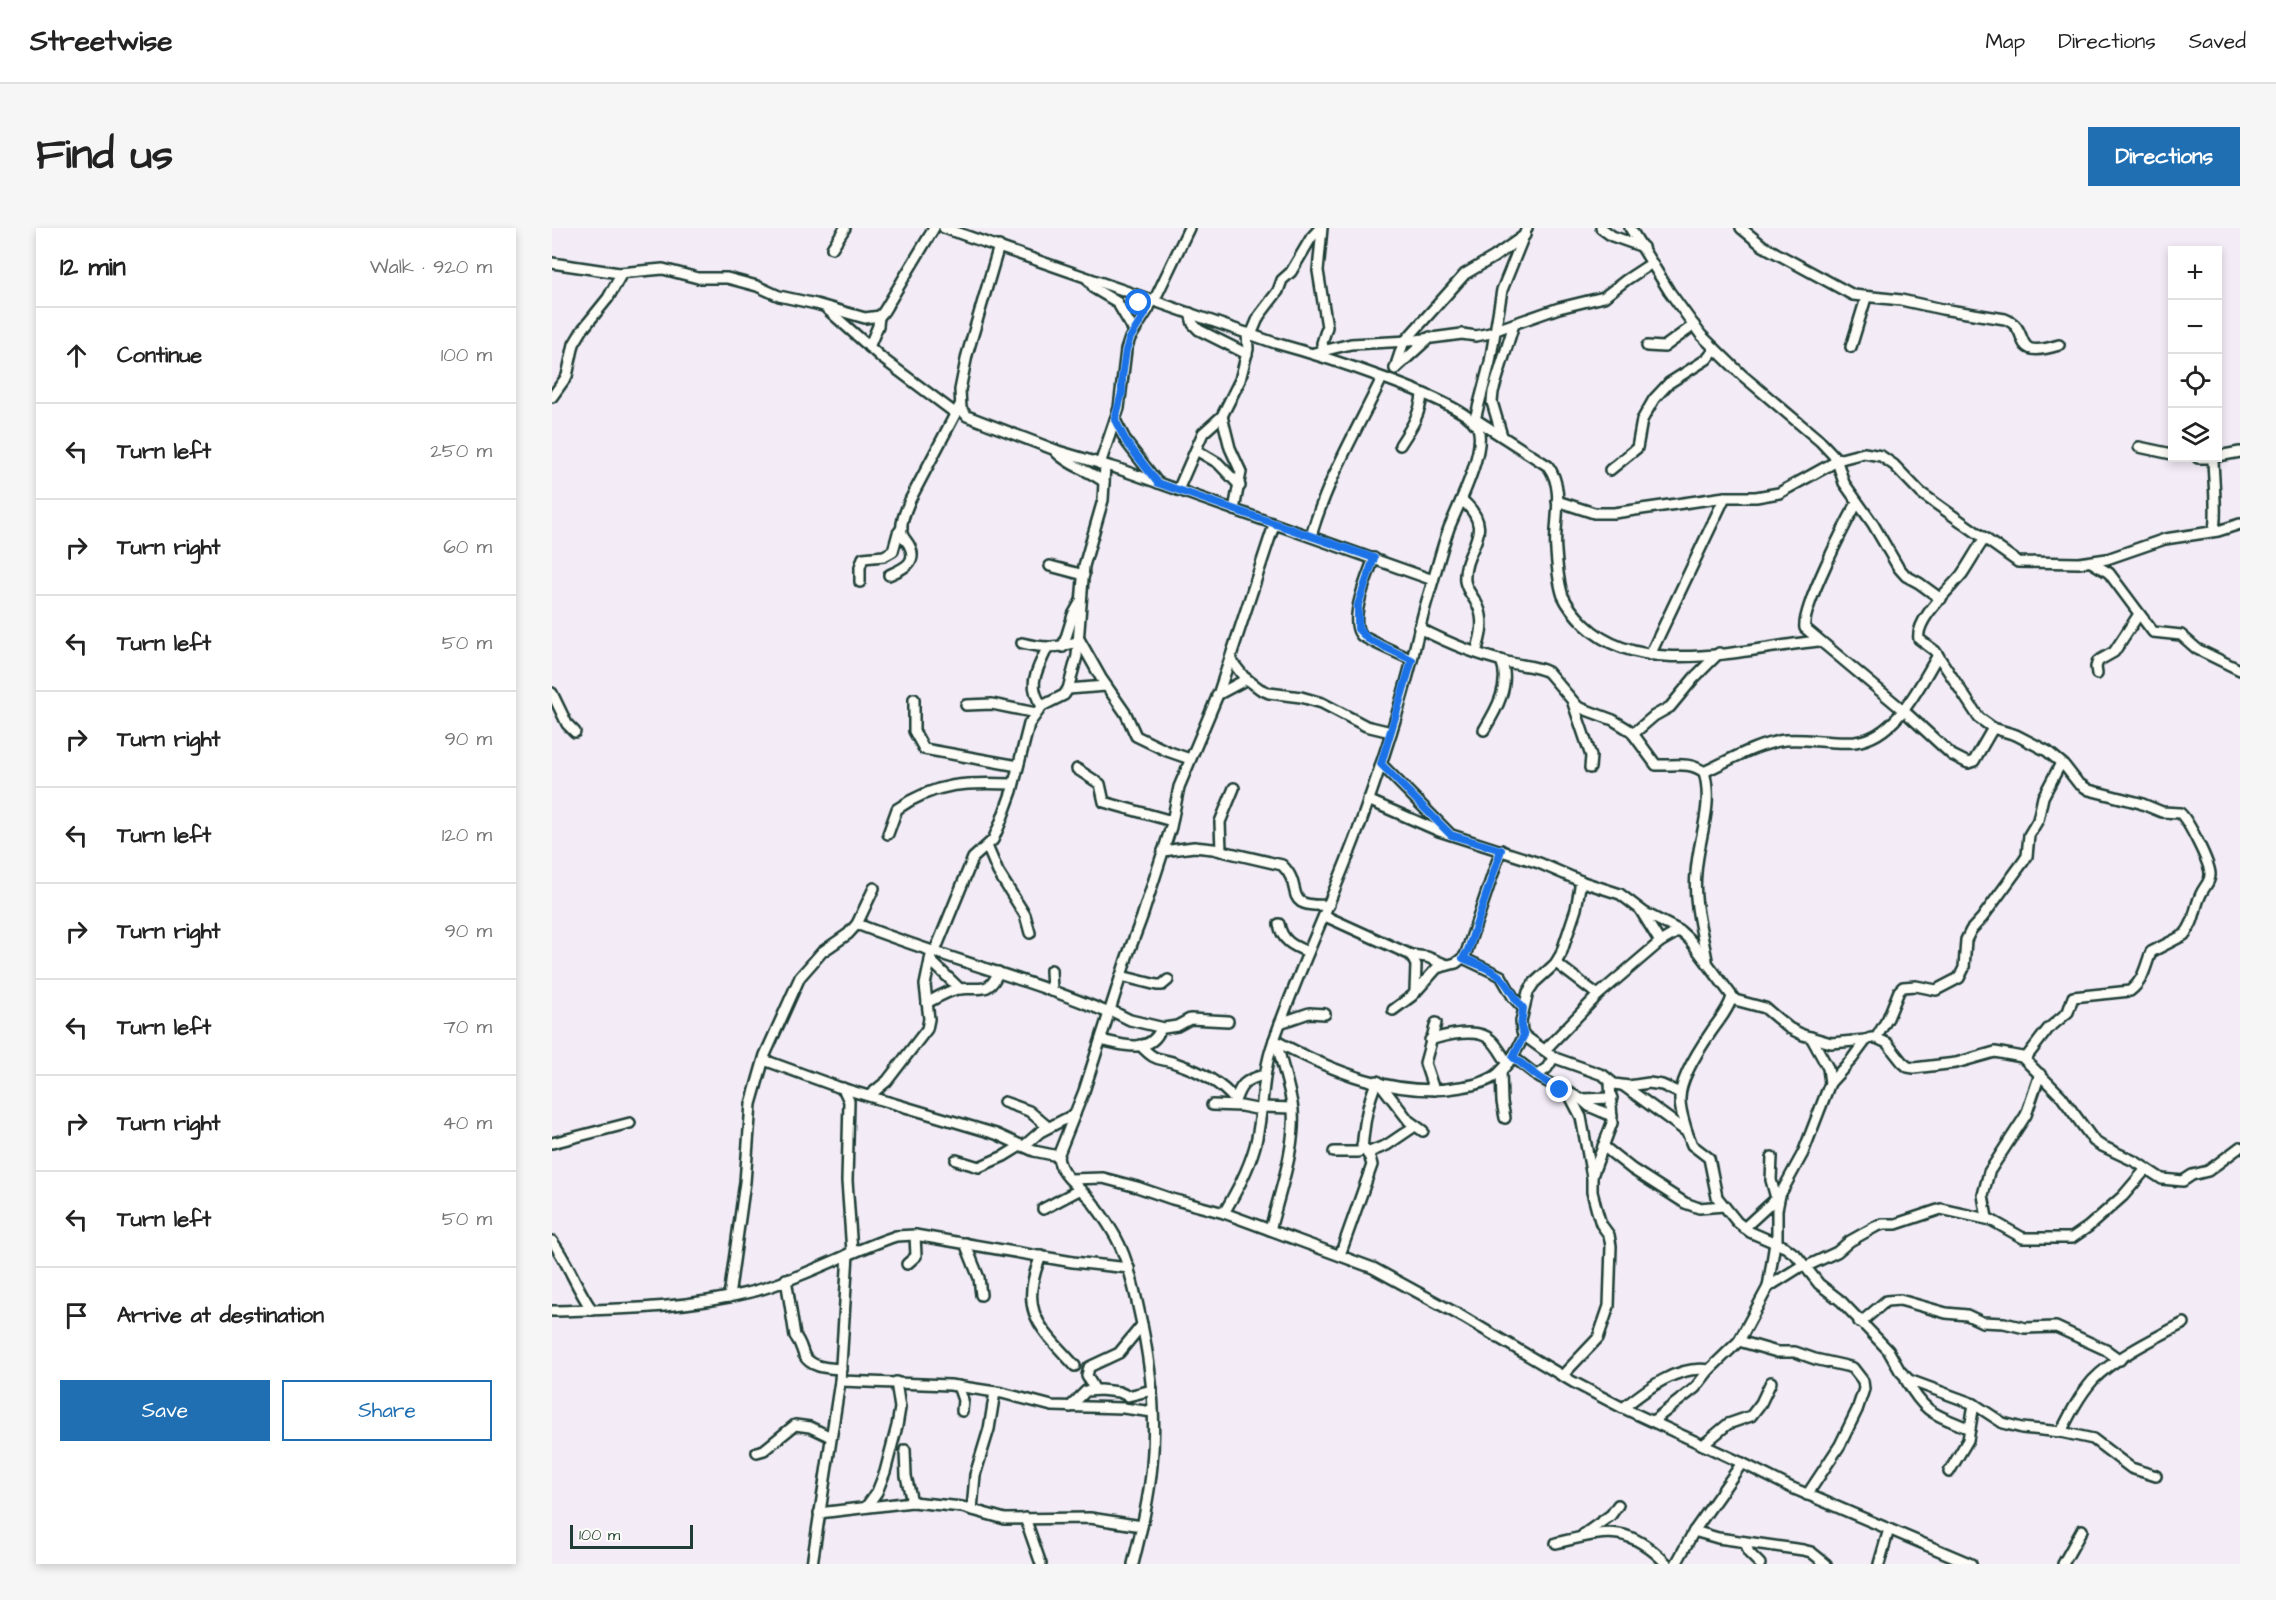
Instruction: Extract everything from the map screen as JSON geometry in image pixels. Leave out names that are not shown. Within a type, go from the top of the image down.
[{"type":"street","points":[[832,248],[845,228]]},
{"type":"street","points":[[869,347],[878,326],[879,316],[934,228]]},
{"type":"street","points":[[944,228],[1384,379],[1422,395],[1502,436],[1548,466],[1555,479],[1557,564],[1563,595],[1569,606],[1593,633],[1623,648],[1650,655],[1719,653],[1818,641]]},
{"type":"street","points":[[870,1095],[887,1081],[927,1029],[926,986],[932,954],[973,858],[993,840],[1000,824],[1029,724],[1039,709],[1064,695],[1068,689],[1077,656],[1087,552],[1103,500],[1102,464],[1122,392],[1126,350],[1189,228]]},
{"type":"street","points":[[1178,490],[1203,433],[1222,416],[1240,381],[1249,334],[1278,291],[1282,280],[1291,272],[1311,238],[1321,228]]},
{"type":"street","points":[[1321,228],[1318,271],[1327,327],[1323,339],[1324,351]]},
{"type":"street","points":[[1601,228],[1612,236],[1643,247]]},
{"type":"street","points":[[1630,228],[1669,291],[1694,325],[1742,375],[1821,441],[1836,459],[1841,476],[1902,572],[1941,599]]},
{"type":"street","points":[[1741,228],[1763,246],[1853,295],[1901,300],[2005,319],[2013,323],[2026,346],[2031,350],[2036,351],[2059,345]]},
{"type":"street","points":[[1224,1213],[1245,1175],[1255,1146],[1264,1076],[1280,1023],[1325,916],[1391,732],[1433,580],[1480,442],[1479,430],[1474,421],[1490,362],[1502,290],[1526,231]]},
{"type":"street","points":[[1395,369],[1404,341],[1465,274],[1494,258],[1526,231]]},
{"type":"street","points":[[889,575],[912,561],[910,546],[903,537],[904,517],[910,500],[958,409],[967,355],[999,246]]},
{"type":"street","points":[[552,263],[622,273],[663,269],[698,278],[727,278],[757,286],[779,296],[865,318],[879,316]]},
{"type":"street","points":[[1312,354],[1351,344],[1462,334],[1476,336],[1495,331],[1604,297],[1652,263]]},
{"type":"street","points":[[552,397],[567,376],[574,344],[608,298],[622,273]]},
{"type":"street","points":[[1087,278],[1095,289],[1117,302],[1134,331]]},
{"type":"street","points":[[1136,294],[1145,314]]},
{"type":"street","points":[[1851,346],[1866,298]]},
{"type":"street","points":[[826,307],[869,347],[961,409],[967,416],[1052,449],[1158,483],[1433,580]]},
{"type":"street","points":[[1190,313],[1193,324],[1199,330],[1247,354]]},
{"type":"street","points":[[1502,436],[1492,402],[1493,392],[1514,324]]},
{"type":"street","points":[[1647,346],[1664,347],[1694,325]]},
{"type":"street","points":[[1311,536],[1319,507],[1334,472],[1384,379],[1430,337]]},
{"type":"street","points":[[1610,470],[1637,448],[1642,420],[1662,391],[1675,378],[1707,359],[1715,349]]},
{"type":"street","points":[[1400,445],[1416,421],[1421,409],[1422,395]]},
{"type":"street","points":[[1222,416],[1230,448],[1241,472],[1234,510]]},
{"type":"street","points":[[1115,420],[1127,443],[1158,483]]},
{"type":"street","points":[[2139,447],[2168,453]]},
{"type":"street","points":[[1052,449],[1061,458],[1096,475],[1104,482]]},
{"type":"street","points":[[1196,450],[1218,463],[1240,486]]},
{"type":"street","points":[[2222,455],[2240,452]]},
{"type":"street","points":[[1557,501],[1594,513],[1614,513],[1725,497],[1779,493],[1836,459],[1864,453],[1881,456],[1894,465],[1921,493],[2018,562],[2091,562],[2107,559],[2165,539],[2240,524]]},
{"type":"street","points":[[1841,476],[1853,456]]},
{"type":"street","points":[[2211,462],[2216,514],[2213,531]]},
{"type":"street","points":[[1650,655],[1725,497]]},
{"type":"street","points":[[1462,500],[1476,516],[1478,526],[1478,536],[1465,578],[1467,590],[1478,606],[1482,619],[1476,652]]},
{"type":"street","points":[[1857,503],[1834,546],[1806,616],[1805,628],[1903,710],[1952,755],[1968,763],[1974,761],[1993,728]]},
{"type":"street","points":[[1133,1564],[1152,1465],[1152,1390],[1142,1325],[1129,1268],[1112,1229],[1090,1199],[1070,1179],[1058,1162],[1058,1156],[1101,1040],[1163,851],[1179,787],[1217,695],[1274,525]]},
{"type":"street","points":[[860,582],[860,567],[863,558],[884,556],[893,550],[898,533],[902,528]]},
{"type":"street","points":[[1984,538],[1962,573],[1924,621],[1918,633],[1919,639],[1938,655],[1978,718],[1993,728],[2016,735],[2047,751],[2078,783],[2089,790],[2140,803],[2162,812],[2180,813],[2188,822],[2208,864],[2210,876],[2199,898],[2188,930],[2184,935],[2151,952],[2146,972],[2130,991],[2073,997],[2068,1012],[2048,1029],[2025,1059]]},
{"type":"street","points":[[1374,558],[1358,605],[1358,629],[1368,639],[1412,660]]},
{"type":"street","points":[[2091,562],[2109,573],[2153,632],[2181,635],[2197,649],[2240,670]]},
{"type":"street","points":[[1050,566],[1084,574]]},
{"type":"street","points":[[1063,646],[1073,615],[1081,600]]},
{"type":"street","points":[[2097,674],[2098,662],[2114,652],[2139,614]]},
{"type":"street","points":[[1419,628],[1452,644],[1476,652],[1541,668],[1548,672],[1572,701],[1585,711],[1613,720],[1633,734],[1656,765],[1695,765],[1704,772],[1708,793],[1696,873],[1696,897],[1707,962]]},
{"type":"street","points":[[1022,643],[1047,648],[1063,646],[1079,640]]},
{"type":"street","points":[[1079,640],[1106,686],[1118,701],[1136,736],[1190,759]]},
{"type":"street","points":[[1039,709],[1034,692],[1034,678],[1047,648]]},
{"type":"street","points":[[1633,734],[1654,716],[1670,707],[1719,653]]},
{"type":"street","points":[[1704,772],[1769,743],[1788,740],[1854,742],[1880,733],[1903,710],[1938,655]]},
{"type":"street","points":[[1230,659],[1247,680],[1260,689],[1269,693],[1301,697],[1322,703],[1366,726],[1391,732]]},
{"type":"street","points":[[1484,730],[1497,706],[1505,681],[1501,660]]},
{"type":"street","points":[[1217,695],[1247,680]]},
{"type":"street","points":[[1068,689],[1106,686]]},
{"type":"street","points":[[552,693],[567,724],[575,732]]},
{"type":"street","points":[[914,699],[914,731],[924,749],[1018,766]]},
{"type":"street","points":[[1572,701],[1591,756],[1590,768]]},
{"type":"street","points":[[966,705],[992,704],[1039,709]]},
{"type":"street","points":[[1876,1038],[1903,987],[1936,990],[1956,980],[1962,972],[1967,937],[2027,856],[2029,835],[2038,820],[2043,797],[2061,763]]},
{"type":"street","points":[[1381,764],[1451,835]]},
{"type":"street","points":[[1077,769],[1100,784],[1104,802],[1172,821]]},
{"type":"street","points":[[888,834],[897,809],[932,790],[955,784],[1013,784]]},
{"type":"street","points":[[1221,851],[1220,822],[1234,788]]},
{"type":"street","points":[[1368,800],[1451,835],[1539,863],[1620,894],[1690,940],[1732,996],[1740,1002],[1765,1008],[1789,1028],[1811,1038],[1831,1043],[1876,1038],[1887,1043],[1908,1067],[1950,1064],[1995,1052],[2014,1054],[2025,1059],[2073,1110],[2094,1140],[2162,1179],[2180,1182],[2192,1175],[2208,1171],[2240,1147]]},
{"type":"street","points":[[987,846],[998,872],[1025,915],[1030,933]]},
{"type":"street","points":[[1163,851],[1194,848],[1221,851],[1282,866],[1288,871],[1295,898],[1308,905],[1329,905]]},
{"type":"street","points":[[1393,1010],[1430,974],[1463,958],[1468,950],[1501,850]]},
{"type":"street","points":[[1581,881],[1569,933],[1556,963],[1534,983],[1528,992],[1521,1027],[1524,1035],[1554,1057],[1603,1075],[1610,1082],[1624,1086],[1687,1132]]},
{"type":"street","points":[[729,1297],[745,1182],[751,1104],[764,1060],[800,977],[822,952],[848,934],[857,924],[874,888]]},
{"type":"street","points":[[1640,909],[1660,942]]},
{"type":"street","points":[[1325,916],[1411,956],[1427,957],[1447,965]]},
{"type":"street","points":[[857,924],[932,954],[998,972],[1130,1020],[1161,1028],[1171,1028],[1190,1019],[1198,1018],[1228,1021]]},
{"type":"street","points":[[1279,924],[1286,941],[1308,952]]},
{"type":"street","points":[[1545,1050],[1598,995],[1660,942],[1679,931]]},
{"type":"street","points":[[932,954],[960,989]]},
{"type":"street","points":[[1411,956],[1416,965],[1415,991]]},
{"type":"street","points":[[1463,958],[1501,976],[1513,997],[1523,1008]]},
{"type":"street","points":[[1556,963],[1598,995]]},
{"type":"street","points":[[1051,970],[1052,991]]},
{"type":"street","points":[[927,1003],[960,989],[985,988],[993,984],[998,972]]},
{"type":"street","points":[[1121,976],[1157,985],[1162,985],[1168,980]]},
{"type":"street","points":[[1732,996],[1726,1012],[1710,1033],[1695,1060],[1680,1093],[1679,1102],[1692,1145],[1708,1158],[1714,1190],[1724,1206],[1744,1228],[1797,1256],[1819,1284],[1841,1301],[1888,1350],[1918,1400],[1928,1410],[1970,1429]]},
{"type":"street","points":[[1280,1023],[1309,1013],[1325,1014]]},
{"type":"street","points":[[1434,1090],[1425,1062],[1437,1023]]},
{"type":"street","points":[[1101,1040],[1129,1046],[1140,1045],[1153,1042],[1161,1028]]},
{"type":"street","points":[[1431,1040],[1456,1033],[1480,1035],[1493,1041],[1510,1060],[1536,1076],[1581,1099],[1589,1106],[1612,1116]]},
{"type":"street","points":[[1275,1041],[1334,1068],[1378,1082],[1434,1090],[1479,1084],[1501,1071],[1524,1035]]},
{"type":"street","points":[[1811,1038],[1828,1068],[1830,1083]]},
{"type":"street","points":[[1744,1228],[1778,1197],[1803,1153],[1830,1083],[1866,1040]]},
{"type":"street","points":[[1270,1230],[1292,1134],[1292,1108],[1275,1041]]},
{"type":"street","points":[[1140,1045],[1157,1060],[1177,1063],[1208,1078],[1227,1091],[1234,1103]]},
{"type":"street","points":[[1536,1076],[1550,1064],[1554,1057]]},
{"type":"street","points":[[764,1060],[843,1088],[996,1134],[1034,1151],[1058,1156]]},
{"type":"street","points":[[1501,1071],[1505,1118]]},
{"type":"street","points":[[1987,1218],[1983,1195],[1989,1172],[2026,1115],[2040,1074]]},
{"type":"street","points":[[1234,1103],[1242,1085],[1256,1077],[1264,1076]]},
{"type":"street","points":[[1334,1152],[1358,1152],[1387,1145],[1419,1128],[1395,1104],[1378,1082]]},
{"type":"street","points":[[1340,1255],[1372,1165],[1365,1149],[1369,1101],[1378,1082]]},
{"type":"street","points":[[1592,1177],[1612,1123],[1610,1082]]},
{"type":"street","points":[[1624,1086],[1649,1083],[1662,1085],[1680,1093]]},
{"type":"street","points":[[812,1564],[842,1369],[850,1253],[849,1101],[843,1088]]},
{"type":"street","points":[[1562,1376],[1598,1338],[1609,1306],[1610,1240],[1599,1217],[1592,1192],[1592,1177],[1581,1117],[1569,1094]]},
{"type":"street","points":[[1581,1099],[1612,1098]]},
{"type":"street","points":[[1004,1102],[1029,1112],[1047,1127]]},
{"type":"street","points":[[1212,1105],[1234,1103],[1261,1108],[1292,1108]]},
{"type":"street","points":[[956,1160],[979,1167],[1023,1146],[1047,1127],[1075,1114]]},
{"type":"street","points":[[552,1143],[630,1123]]},
{"type":"street","points":[[1603,1146],[1632,1169],[1684,1203],[1698,1208],[1724,1206]]},
{"type":"street","points":[[1653,1421],[1695,1388],[1709,1370],[1739,1341],[1768,1287],[1776,1243],[1778,1197],[1771,1180],[1772,1157]]},
{"type":"street","points":[[1768,1287],[1804,1266],[1837,1252],[1850,1241],[1883,1224],[1896,1224],[1941,1209],[1987,1218],[2023,1238],[2072,1238],[2123,1196],[2146,1169]]},
{"type":"street","points":[[1070,1179],[1103,1178],[1224,1213],[1373,1268],[1562,1376],[1623,1408],[1807,1495],[1971,1564]]},
{"type":"street","points":[[1043,1209],[1079,1190]]},
{"type":"street","points":[[907,1264],[916,1256],[915,1235]]},
{"type":"street","points":[[552,1311],[658,1308],[729,1297],[754,1291],[896,1236],[915,1235],[1073,1262],[1129,1268]]},
{"type":"street","points":[[552,1240],[562,1254],[580,1293],[592,1310]]},
{"type":"street","points":[[965,1243],[979,1278],[981,1295]]},
{"type":"street","points":[[1041,1256],[1030,1290],[1033,1310],[1046,1332],[1075,1366]]},
{"type":"street","points":[[786,1279],[795,1336],[801,1343],[804,1354],[810,1363],[842,1369]]},
{"type":"street","points":[[1859,1322],[1886,1301],[1900,1300],[1946,1313],[1967,1315],[1982,1322],[2004,1323],[2025,1328],[2056,1327],[2106,1350],[2120,1360]]},
{"type":"street","points":[[2061,1432],[2076,1403],[2094,1379],[2120,1360],[2184,1323]]},
{"type":"street","points":[[1095,1390],[1087,1376],[1089,1367],[1119,1353],[1142,1325]]},
{"type":"street","points":[[1739,1341],[1777,1352],[1796,1352],[1853,1368],[1863,1381],[1864,1389],[1857,1410],[1840,1445],[1807,1495]]},
{"type":"street","points":[[1623,1408],[1674,1374],[1689,1370],[1709,1370]]},
{"type":"street","points":[[1904,1376],[1916,1384],[1974,1404],[2003,1423],[2093,1439],[2131,1468],[2156,1476]]},
{"type":"street","points":[[840,1381],[958,1386],[995,1392],[1044,1405],[1124,1408],[1153,1412]]},
{"type":"street","points":[[866,1507],[878,1492],[897,1426],[900,1408],[896,1382]]},
{"type":"street","points":[[1703,1444],[1728,1424],[1751,1416],[1761,1403],[1771,1382]]},
{"type":"street","points":[[958,1386],[963,1400],[962,1411]]},
{"type":"street","points":[[1070,1407],[1086,1391],[1119,1392],[1128,1396],[1152,1390]]},
{"type":"street","points":[[972,1510],[975,1475],[989,1429],[995,1392]]},
{"type":"street","points":[[1949,1472],[1968,1440],[1974,1404]]},
{"type":"street","points":[[757,1452],[766,1448],[795,1425],[819,1430],[831,1437]]},
{"type":"street","points":[[905,1450],[906,1476],[912,1502]]},
{"type":"street","points":[[1676,1564],[1694,1531],[1742,1463]]},
{"type":"street","points":[[819,1514],[912,1502],[962,1507],[1005,1519],[1090,1518],[1142,1526]]},
{"type":"street","points":[[1582,1537],[1611,1515],[1618,1505]]},
{"type":"street","points":[[1025,1518],[1041,1564]]},
{"type":"street","points":[[1880,1564],[1889,1529]]},
{"type":"street","points":[[2063,1564],[2082,1530]]},
{"type":"street","points":[[1694,1531],[1718,1538],[1803,1550],[1811,1552],[1826,1564]]},
{"type":"street","points":[[1556,1543],[1582,1537],[1624,1533],[1639,1540],[1667,1564]]},
{"type":"street","points":[[1745,1542],[1749,1553],[1760,1564]]},
{"type":"route","points":[[1139,303],[1145,314],[1130,338],[1126,350],[1122,392],[1115,420],[1127,443],[1158,483],[1374,558],[1358,605],[1358,629],[1368,639],[1412,660],[1381,764],[1451,835],[1501,850],[1468,950],[1463,958],[1501,976],[1513,997],[1523,1008],[1521,1027],[1524,1035],[1513,1057],[1560,1090]]}]
